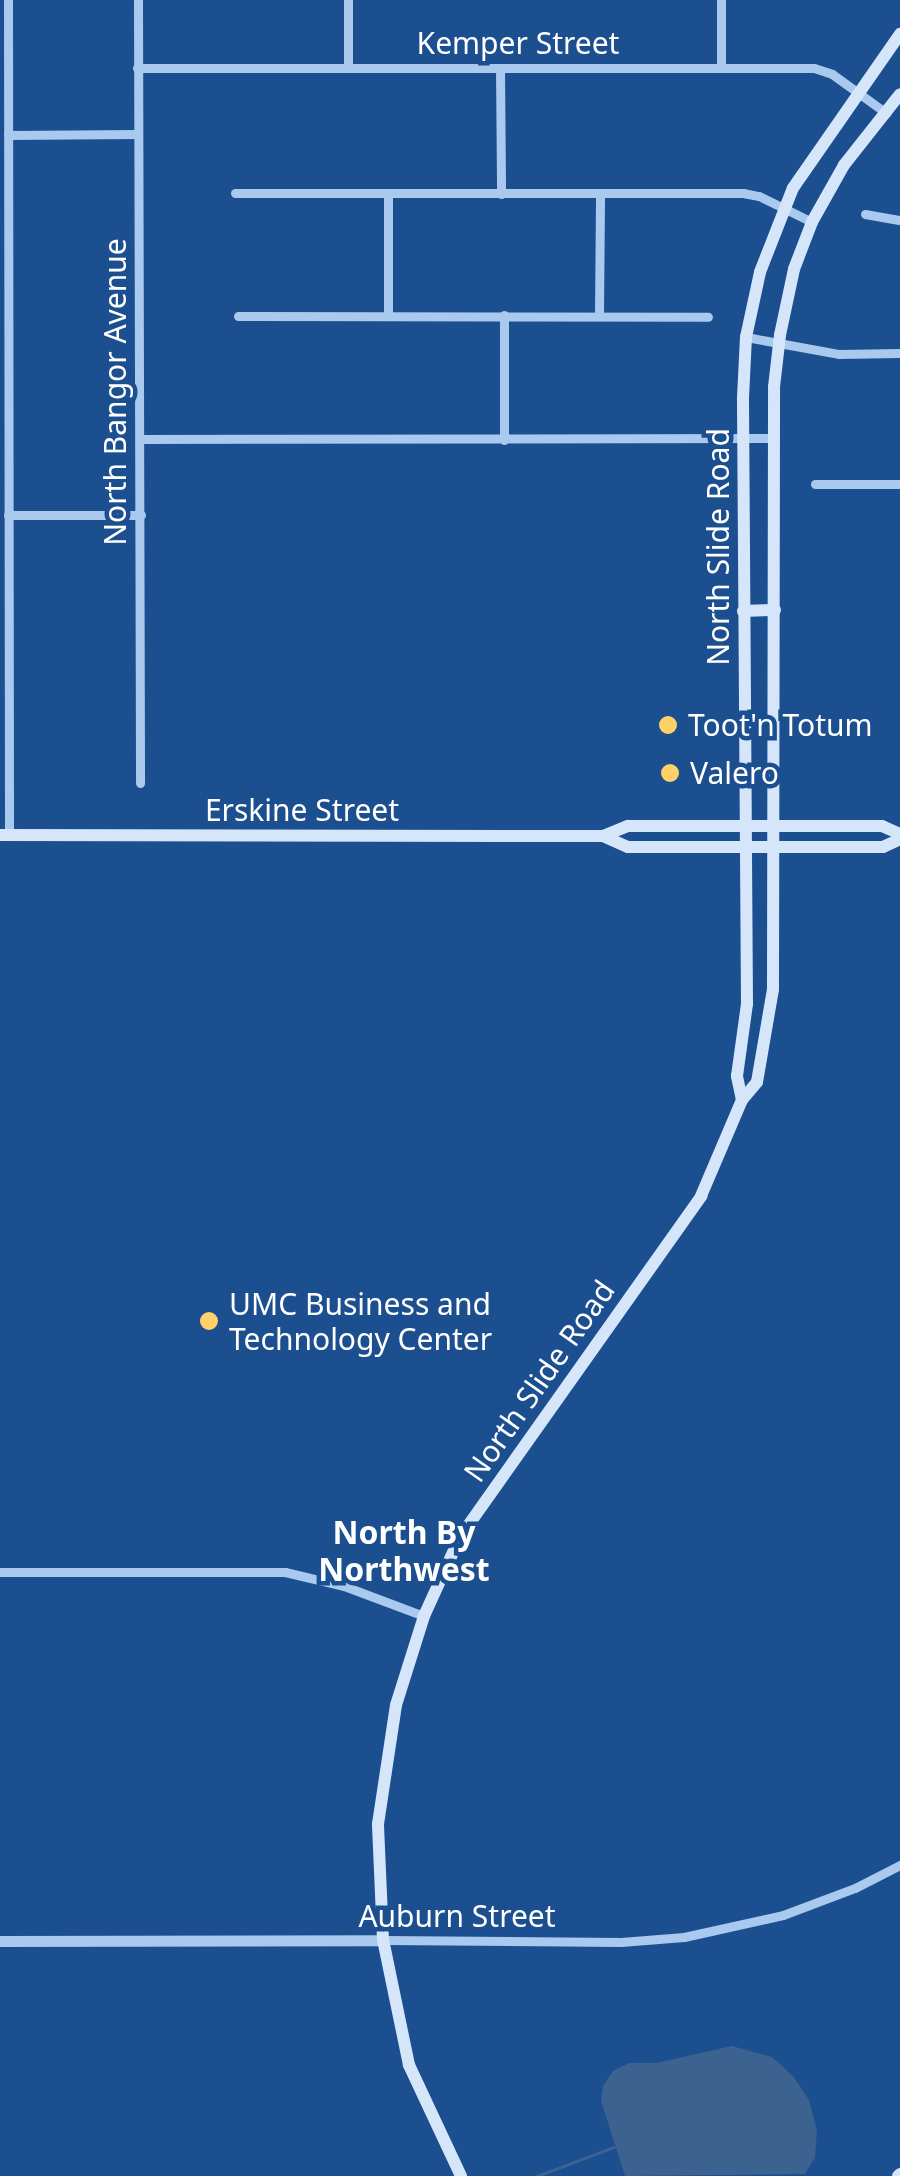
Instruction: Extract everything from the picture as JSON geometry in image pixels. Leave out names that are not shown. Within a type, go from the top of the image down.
[{"type":"main road","name":"North Slide Road","points":[[742,1100],[737,1076],[746,1004],[746,337],[760,272],[784,208],[823,141],[898,43]]},
{"type":"main road","name":"North Slide Road","points":[[461,2176],[410,2066],[383,1940],[378,1824],[396,1705],[424,1616],[460,1537],[701,1196],[742,1100],[757,1082],[769,1027],[775,826],[778,346],[794,269],[812,222],[844,165],[900,94]]},
{"type":"main road","points":[[743,611],[774,610]]},
{"type":"main road","name":"Erskine Street","points":[[4,835],[603,836],[628,826],[882,826],[900,836],[884,847],[628,847],[603,836]]},
{"type":"street","points":[[4,835],[4,577],[8,515],[4,455],[4,198],[8,135],[4,68],[8,0]]},
{"type":"street","name":"North Bangor Avenue","points":[[138,0],[140,783]]},
{"type":"street","points":[[348,0],[348,68]]},
{"type":"street","points":[[721,0],[721,68]]},
{"type":"street","name":"Kemper Street","points":[[138,68],[814,68],[832,74],[886,112]]},
{"type":"street","points":[[500,68],[501,194]]},
{"type":"street","points":[[8,135],[138,134]]},
{"type":"street","points":[[236,193],[743,193],[812,222]]},
{"type":"street","points":[[388,194],[388,315]]},
{"type":"street","points":[[599,315],[600,195]]},
{"type":"street","points":[[865,214],[900,220]]},
{"type":"street","points":[[504,315],[504,440]]},
{"type":"street","points":[[238,316],[708,317]]},
{"type":"street","points":[[746,337],[778,346],[839,354],[900,353]]},
{"type":"street","points":[[140,440],[775,438]]},
{"type":"street","points":[[815,484],[900,484]]},
{"type":"street","points":[[8,515],[141,515]]},
{"type":"street","points":[[0,1572],[285,1572],[344,1586],[424,1616]]},
{"type":"street","name":"Auburn Street","points":[[0,1940],[621,1942],[684,1937],[783,1914],[855,1888],[900,1865]]},
{"type":"water","points":[[732,2046],[772,2057],[793,2076],[809,2100],[817,2131],[815,2157],[805,2174],[625,2176],[601,2101],[603,2086],[613,2071],[629,2063],[656,2063]]},
{"type":"waterway","points":[[537,2176],[614,2147]]},
{"type":"place","name":"Toot'n Totum","points":[[668,725]]},
{"type":"place","name":"Valero","points":[[670,773]]},
{"type":"place","name":"UMC Business and Technology Center","points":[[209,1321]]},
{"type":"district","name":"North By Northwest","points":[[404,1552]]}]
